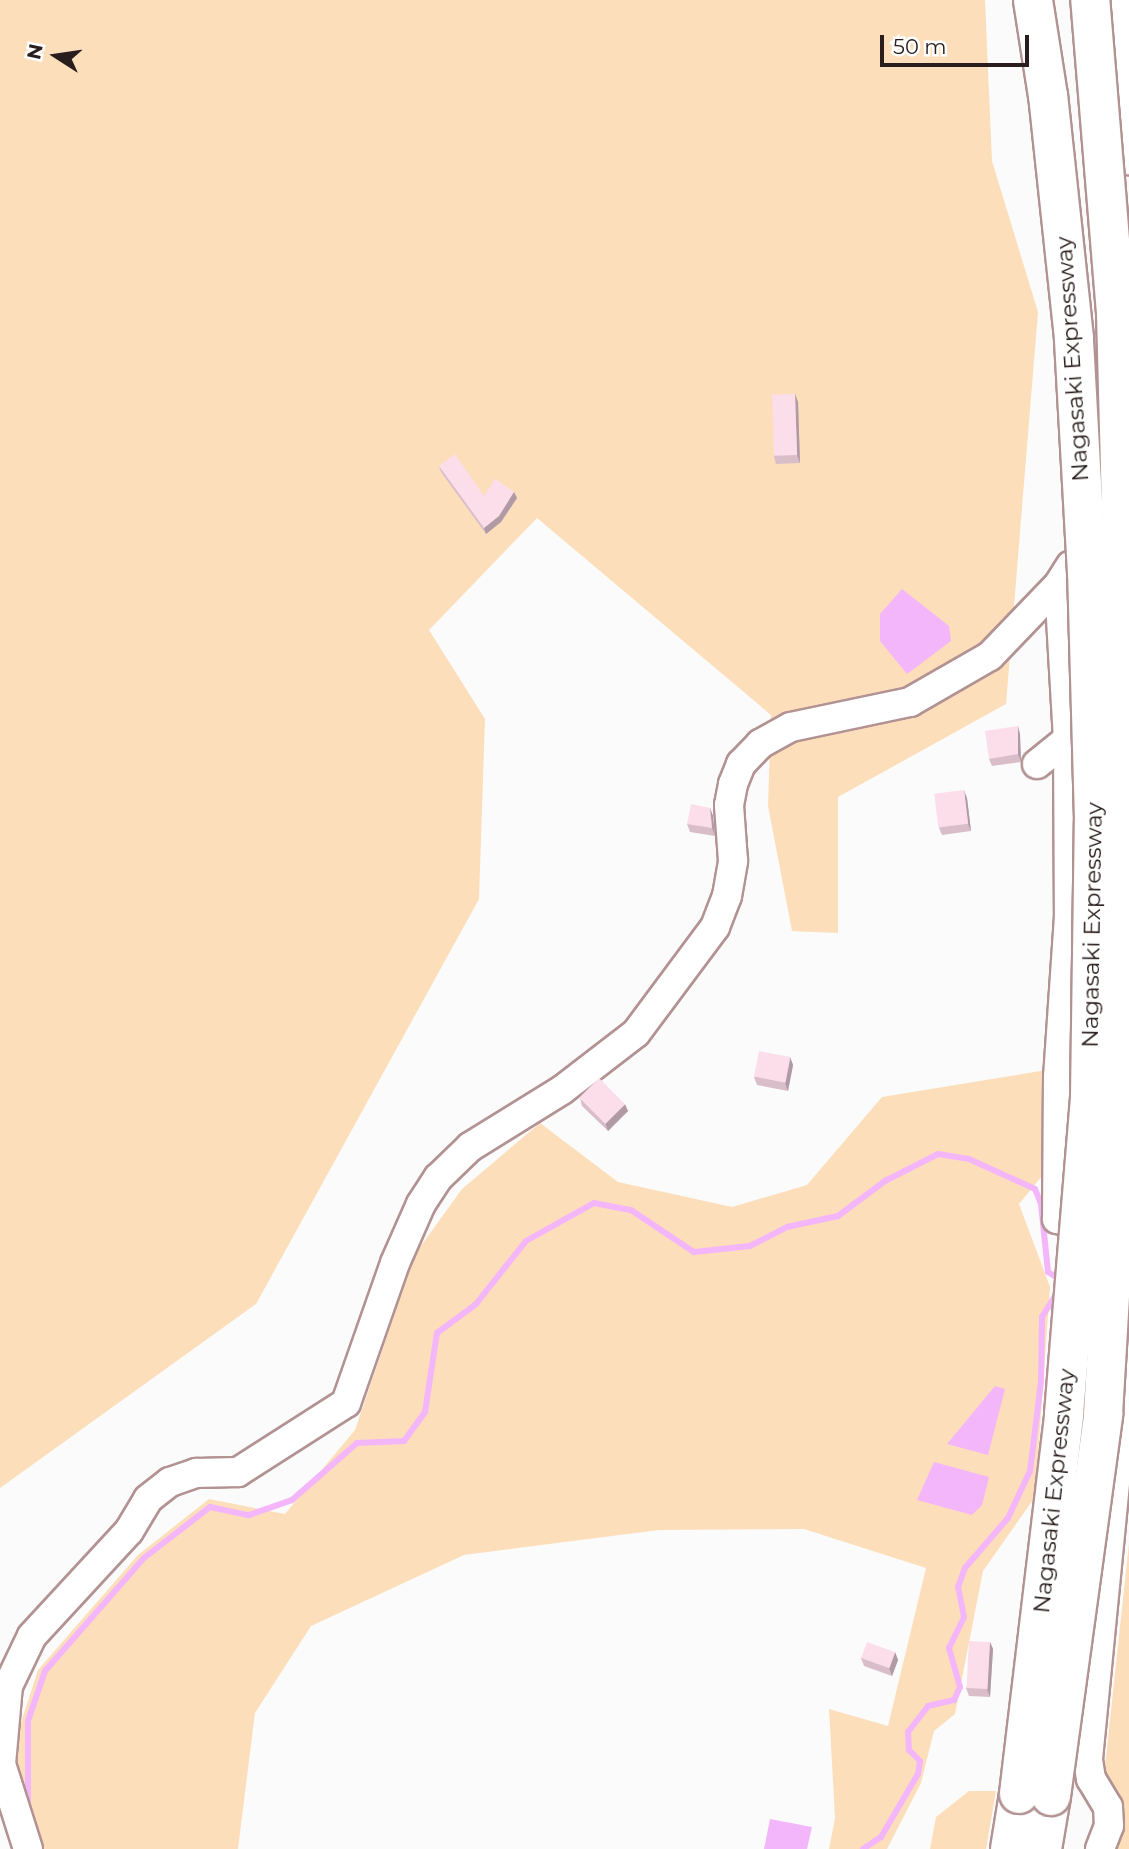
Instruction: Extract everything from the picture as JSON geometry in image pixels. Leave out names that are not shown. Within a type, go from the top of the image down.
[{"type":"highway","name":"Nagasaki Expressway","points":[[1033,0],[1048,96],[1074,338],[1087,573],[1094,820],[1090,1097],[1035,1795],[1042,1849]]},
{"type":"highway","name":"Nagasaki Expressway","points":[[1010,1849],[1035,1795],[1103,1414],[1122,1096],[1128,846],[1116,313],[1090,0]]},
{"type":"street","points":[[1115,0],[1129,160]]},
{"type":"street","points":[[28,1849],[1,1764],[2,1720],[8,1686],[32,1636],[129,1531],[148,1499],[170,1482],[196,1472],[238,1472],[346,1404],[396,1263],[421,1204],[438,1178],[470,1147],[562,1090],[636,1033],[715,927],[727,896],[733,861],[729,805],[741,764],[760,744],[791,727],[910,702],[990,656],[1065,574],[1069,916],[1058,1077],[1057,1219],[1126,1237],[1129,1248]]},
{"type":"street","points":[[1037,765],[1068,739]]},
{"type":"street","points":[[1100,1849],[1109,1826],[1108,1807],[1091,1779],[1088,1759],[1129,1338]]},
{"type":"shaded area","points":[[0,0],[985,0],[992,161],[1038,312],[1006,704],[838,797],[838,933],[792,931],[768,806],[771,715],[537,518],[429,630],[485,719],[479,899],[256,1304],[0,1488]]},
{"type":"shaded area","points":[[902,589],[949,626],[951,641],[907,674],[880,641],[880,614]]},
{"type":"shaded area","points":[[1047,1070],[1042,1176],[1019,1204],[1050,1287],[1035,1497],[983,1571],[955,1714],[934,1731],[921,1783],[887,1849],[829,1849],[835,1818],[829,1709],[888,1726],[926,1568],[804,1529],[659,1530],[464,1555],[311,1626],[255,1713],[238,1849],[12,1849],[20,1726],[38,1670],[138,1555],[209,1499],[285,1514],[355,1430],[415,1254],[462,1189],[540,1123],[618,1182],[732,1207],[807,1185],[882,1097]]},
{"type":"shaded area","points":[[995,1386],[1005,1389],[988,1455],[947,1444]]},
{"type":"shaded area","points":[[934,1462],[989,1477],[982,1505],[972,1515],[917,1500]]},
{"type":"shaded area","points":[[1129,1543],[1129,1849],[1090,1849],[1106,1757]]},
{"type":"shaded area","points":[[969,1791],[996,1791],[986,1849],[930,1849],[936,1817]]},
{"type":"shaded area","points":[[770,1819],[812,1827],[807,1849],[764,1849]]},
{"type":"building","points":[[795,394],[797,455],[774,456],[772,395]]},
{"type":"building","points":[[455,454],[484,496],[495,479],[514,492],[499,516],[484,528],[439,466]]},
{"type":"building","points":[[1018,726],[1018,754],[989,759],[985,731]]},
{"type":"building","points":[[964,790],[968,824],[938,827],[934,794]]},
{"type":"building","points":[[691,804],[710,808],[712,828],[687,824]]},
{"type":"building","points":[[759,1051],[790,1057],[785,1083],[754,1077]]},
{"type":"building","points":[[599,1078],[625,1104],[605,1124],[579,1098]]},
{"type":"building","points":[[969,1641],[990,1642],[988,1689],[967,1688]]},
{"type":"building","points":[[867,1642],[895,1652],[889,1668],[861,1658]]},
{"type":"waterway","points":[[28,1809],[28,1721],[45,1671],[144,1558],[210,1507],[249,1515],[292,1500],[357,1443],[404,1441],[425,1412],[437,1333],[476,1304],[526,1241],[594,1203],[631,1210],[694,1252],[750,1246],[787,1227],[838,1216],[885,1181],[938,1154],[969,1159],[1035,1189],[1041,1204],[1048,1272],[1061,1280]]},
{"type":"waterway","points":[[863,1849],[881,1837],[918,1774],[920,1761],[909,1750],[908,1732],[928,1706],[954,1700],[960,1687],[949,1648],[964,1617],[958,1587],[965,1568],[1008,1518],[1030,1471],[1041,1381],[1042,1317],[1059,1290]]}]
